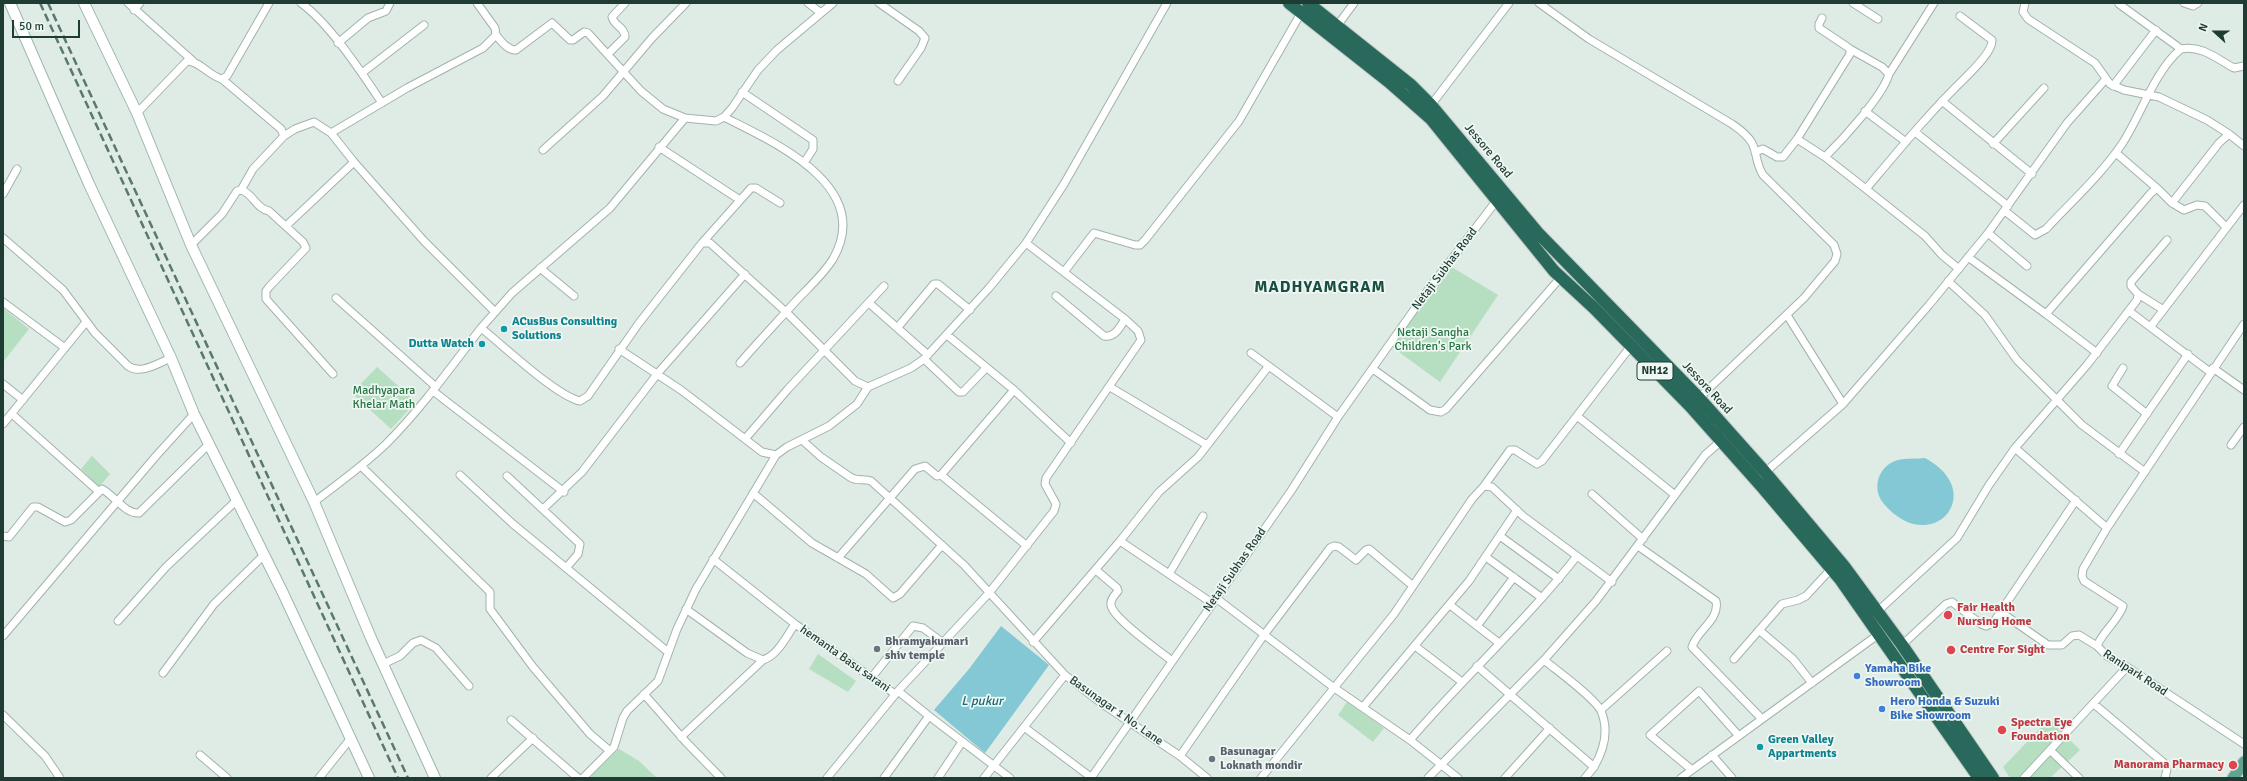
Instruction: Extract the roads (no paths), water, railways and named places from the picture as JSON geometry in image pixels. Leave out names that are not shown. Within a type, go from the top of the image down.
[{"type":"highway","name":"NH12","points":[[1289,3],[1419,108],[1497,200],[1529,242],[1561,278],[1631,346],[1721,441],[1761,476],[1830,570],[1840,580],[1964,746],[1979,778]]},
{"type":"highway","name":"Jessore Road","points":[[1308,3],[1411,85],[1431,105],[1539,234],[1699,398],[1761,476],[1844,566],[1902,646],[1964,746],[1993,778]]},
{"type":"main road","points":[[2233,778],[2244,762]]},
{"type":"street","points":[[10,3],[89,184],[171,358],[194,414],[264,555],[351,738],[366,776]]},
{"type":"street","points":[[84,3],[137,113],[191,245],[314,502],[383,664],[435,778]]},
{"type":"street","points":[[128,3],[192,61],[222,79],[280,129],[284,136]]},
{"type":"street","points":[[134,10],[140,3]]},
{"type":"street","points":[[222,79],[231,72],[269,3]]},
{"type":"street","points":[[302,3],[313,12],[338,42],[362,73],[382,103]]},
{"type":"street","points":[[338,42],[368,18],[386,11],[390,3]]},
{"type":"street","points":[[477,3],[496,28],[496,35],[506,47],[511,50],[516,50],[552,23],[570,40],[573,40],[584,32],[588,33],[651,100],[670,112],[685,118],[716,121],[724,117],[767,60],[833,3]]},
{"type":"street","points":[[608,54],[625,37],[623,30],[612,17],[625,3]]},
{"type":"street","points":[[543,150],[583,115],[663,26],[686,3]]},
{"type":"street","points":[[808,3],[821,13]]},
{"type":"street","points":[[879,3],[919,31],[925,38],[921,48],[898,80]]},
{"type":"street","points":[[583,778],[610,751],[617,741],[623,718],[644,694],[658,681],[686,609],[713,559],[776,455],[787,447],[817,433],[846,414],[857,404],[868,387],[910,368],[926,357],[970,310],[1026,243],[1064,184],[1167,3]]},
{"type":"street","points":[[1337,26],[1354,3]]},
{"type":"street","points":[[1431,105],[1510,3]]},
{"type":"street","points":[[1540,3],[1589,39],[1732,124],[1746,134],[1755,152],[1757,165],[1763,175],[1834,245],[1837,254],[1831,267],[1787,315],[1699,398]]},
{"type":"street","points":[[1853,3],[1878,19]]},
{"type":"street","points":[[1825,157],[1851,130],[1865,111],[1934,3]]},
{"type":"street","points":[[2025,3],[2023,12],[2028,18],[2095,63],[2105,80],[2113,86],[2150,94],[2207,120],[2244,146]]},
{"type":"street","points":[[2184,3],[2193,6],[2198,3]]},
{"type":"street","points":[[2119,4],[2181,49]]},
{"type":"street","points":[[1064,272],[1094,233],[1135,245],[1140,245],[1145,240],[1238,121],[1301,13]]},
{"type":"street","points":[[1866,189],[1942,101],[1973,70],[1992,44],[1992,40],[1960,16]]},
{"type":"street","points":[[1822,18],[1819,24],[1822,31],[1882,67],[1889,74]]},
{"type":"street","points":[[362,73],[424,25]]},
{"type":"street","points":[[2113,86],[2156,30]]},
{"type":"street","points":[[331,133],[382,103],[483,48],[496,35]]},
{"type":"street","points":[[1915,132],[2006,208],[2035,235],[2040,234],[2116,153],[2168,60],[2181,49],[2194,48],[2205,51],[2234,68],[2244,66]]},
{"type":"street","points":[[1755,152],[1763,149],[1777,157],[1783,157],[1797,139],[1848,58],[1850,49]]},
{"type":"street","points":[[137,113],[182,64],[187,61],[192,61]]},
{"type":"street","points":[[1761,476],[1842,404],[1959,269],[2032,174],[2067,123],[2105,80]]},
{"type":"street","points":[[1993,144],[2044,88]]},
{"type":"street","points":[[742,92],[813,140],[813,149],[804,163]]},
{"type":"street","points":[[1942,101],[1993,144],[2032,174]]},
{"type":"street","points":[[1865,111],[1906,142]]},
{"type":"street","points":[[724,117],[786,149],[804,163],[833,193],[839,206],[841,233],[834,257],[826,270],[740,363]]},
{"type":"street","points":[[314,502],[361,466],[386,444],[434,389],[494,311],[540,268],[610,208],[659,147],[685,118]]},
{"type":"street","points":[[191,245],[217,218],[237,192],[241,190],[253,169],[284,136],[295,128],[314,122],[331,133],[354,162],[432,250],[494,311]]},
{"type":"street","points":[[2172,203],[2219,143],[2229,134]]},
{"type":"street","points":[[1797,139],[1825,157],[1925,236],[1942,255],[1959,269]]},
{"type":"street","points":[[659,147],[740,200]]},
{"type":"street","points":[[2116,153],[2160,190],[2172,203],[2184,210],[2197,205],[2205,206],[2226,228]]},
{"type":"street","points":[[286,226],[354,162]]},
{"type":"street","points":[[3,194],[17,169]]},
{"type":"street","points":[[481,328],[553,386],[572,398],[580,401],[588,396],[619,350],[668,284],[751,188],[756,188],[780,202]]},
{"type":"street","points":[[2046,314],[2151,193],[2156,189],[2160,190]]},
{"type":"street","points":[[241,190],[246,191],[259,206],[264,210],[269,211],[303,242],[306,248],[269,287],[266,291],[266,300],[333,374]]},
{"type":"street","name":"Netaji Subhas Road","points":[[1091,778],[1291,491],[1338,417],[1428,290],[1497,200]]},
{"type":"street","points":[[2151,326],[2162,309],[2244,205]]},
{"type":"street","points":[[1988,233],[2027,266]]},
{"type":"street","points":[[3,238],[63,290],[86,322],[120,360],[133,370],[141,370],[171,358]]},
{"type":"street","points":[[2162,309],[2138,294],[2131,286],[2131,282],[2167,240]]},
{"type":"street","points":[[702,243],[710,243],[786,312],[824,352],[855,381],[868,387]]},
{"type":"street","points":[[827,778],[897,692],[989,593],[1054,511],[1056,504],[1045,484],[1046,478],[1141,340],[1138,331],[1125,319],[1026,243]]},
{"type":"street","points":[[1968,257],[2097,353]]},
{"type":"street","points":[[540,268],[574,296]]},
{"type":"street","points":[[543,509],[564,492],[592,461],[658,373],[745,274]]},
{"type":"street","points":[[1373,369],[1430,410],[1441,412],[1446,409],[1561,278]]},
{"type":"street","points":[[1948,281],[1985,315],[2017,360],[2082,425],[2145,472]]},
{"type":"street","points":[[898,327],[934,284],[938,284],[970,310]]},
{"type":"street","points":[[745,439],[788,389],[884,286]]},
{"type":"street","points":[[1877,612],[1957,538],[1989,485],[2015,448],[2097,353],[2137,300],[2138,294]]},
{"type":"street","points":[[1056,296],[1104,336],[1108,336],[1115,332],[1125,319]]},
{"type":"street","points":[[336,298],[434,389],[564,492]]},
{"type":"street","points":[[3,302],[65,348]]},
{"type":"street","points":[[869,303],[898,327],[960,392],[963,392],[986,368]]},
{"type":"street","points":[[2129,311],[2188,354],[2244,390]]},
{"type":"street","points":[[1787,315],[1842,404]]},
{"type":"street","points":[[3,424],[86,322]]},
{"type":"street","points":[[2015,448],[2107,528],[2244,324]]},
{"type":"street","points":[[947,335],[1014,390],[1071,443]]},
{"type":"street","points":[[1261,778],[1333,687],[1394,614],[1472,499],[1484,486],[1510,450],[1515,450],[1537,464],[1577,416],[1631,346]]},
{"type":"street","points":[[619,350],[658,373],[762,452],[776,455]]},
{"type":"street","points":[[1251,353],[1268,367],[1338,417]]},
{"type":"street","points":[[2119,454],[2188,354]]},
{"type":"street","points":[[1033,642],[1096,570],[1159,492],[1190,465],[1268,367]]},
{"type":"street","points":[[2123,368],[2112,386],[2147,414]]},
{"type":"street","points":[[3,384],[23,400]]},
{"type":"street","points":[[1110,387],[1207,445]]},
{"type":"street","points":[[941,475],[1014,390]]},
{"type":"street","points":[[12,414],[98,491]]},
{"type":"street","points":[[3,636],[194,414]]},
{"type":"street","points":[[1577,416],[1675,495]]},
{"type":"street","points":[[2231,446],[2244,428]]},
{"type":"street","name":"Basunagar 1 No. Lane","points":[[802,440],[820,457],[850,478],[855,480],[866,479],[871,481],[942,545],[982,584],[1033,642],[1065,675],[1180,756],[1207,778]]},
{"type":"street","points":[[1428,778],[1544,660],[1612,582],[1704,455],[1721,441]]},
{"type":"street","points":[[3,536],[9,537],[33,508],[38,507],[65,522],[71,520],[98,491],[102,489],[133,513],[142,511],[209,444]]},
{"type":"street","points":[[361,466],[490,592],[490,609],[533,667],[590,734],[610,751]]},
{"type":"street","points":[[838,558],[889,497],[920,466],[925,466],[937,476],[941,475],[1027,546]]},
{"type":"street","points":[[460,475],[513,524],[668,652]]},
{"type":"street","points":[[507,476],[580,544],[578,554],[566,568]]},
{"type":"street","points":[[1484,486],[1492,487],[1517,510],[1612,582]]},
{"type":"street","points":[[753,493],[812,542],[866,574],[893,598],[900,594],[942,545]]},
{"type":"street","points":[[1592,494],[1643,539]]},
{"type":"street","points":[[118,621],[166,567],[237,500]]},
{"type":"street","points":[[1902,646],[1946,604],[1952,602],[1958,604],[1981,624],[1986,626],[1993,623],[2002,613],[2076,500]]},
{"type":"street","points":[[1363,707],[1450,605],[1486,558],[1517,510]]},
{"type":"street","points":[[1169,574],[1204,516]]},
{"type":"street","name":"Ranipark Road","points":[[2107,528],[2083,569],[2082,576],[2084,581],[2123,606],[2121,611],[2100,638],[2097,646],[2107,656],[2127,666],[2244,744]]},
{"type":"street","points":[[1500,536],[1559,579]]},
{"type":"street","points":[[1120,541],[1169,574],[1214,600],[1264,635],[1333,687],[1410,740],[1458,778]]},
{"type":"street","points":[[1180,756],[1264,635],[1325,552],[1334,546],[1339,547],[1356,560],[1369,549],[1413,586]]},
{"type":"street","points":[[1638,546],[1716,601],[1716,614],[1694,641],[1692,647],[1762,719]]},
{"type":"street","points":[[163,673],[214,604],[264,555]]},
{"type":"street","points":[[1410,740],[1462,682],[1542,598],[1577,556]]},
{"type":"street","points":[[1486,558],[1542,598]]},
{"type":"street","name":"hemanta Basu sarani","points":[[713,559],[795,624],[872,677],[897,692],[994,765]]},
{"type":"street","points":[[1096,570],[1117,588],[1110,604],[1117,614],[1133,631],[1172,661]]},
{"type":"street","points":[[1734,659],[1782,604],[1798,600],[1806,596],[1830,570]]},
{"type":"street","points":[[1477,626],[1514,577]]},
{"type":"street","points":[[1450,605],[1499,643]]},
{"type":"street","points":[[686,609],[747,653],[763,660]]},
{"type":"street","points":[[2002,613],[2048,645],[2062,645],[2072,636],[2079,636],[2097,646]]},
{"type":"street","name":"hemanta Basu sarani","points":[[681,737],[763,660],[770,658],[795,624]]},
{"type":"street","points":[[872,677],[913,626],[923,628],[942,642]]},
{"type":"street","points":[[1759,630],[1793,660],[1812,683]]},
{"type":"street","points":[[1681,778],[1879,634]]},
{"type":"street","points":[[383,664],[400,656],[413,643],[421,640],[436,648],[469,686]]},
{"type":"street","points":[[1415,646],[1462,682]]},
{"type":"street","points":[[1601,710],[1667,651]]},
{"type":"street","points":[[1544,660],[1601,710],[1605,731],[1604,743],[1601,754],[1585,778]]},
{"type":"street","points":[[1477,666],[1594,766]]},
{"type":"street","points":[[2024,778],[2051,751],[2127,666]]},
{"type":"street","points":[[984,778],[1065,675]]},
{"type":"street","points":[[1692,770],[1650,735],[1699,690],[1739,736]]},
{"type":"street","points":[[644,694],[681,737],[722,778]]},
{"type":"street","points":[[2094,704],[2164,763],[2167,768],[2165,778]]},
{"type":"street","points":[[3,715],[45,756],[60,778]]},
{"type":"street","points":[[884,778],[929,716]]},
{"type":"street","points":[[512,720],[578,778]]},
{"type":"street","points":[[1024,727],[1091,778]]},
{"type":"street","points":[[1505,778],[1550,728]]},
{"type":"street","points":[[319,778],[351,738]]},
{"type":"street","points":[[491,778],[533,738]]},
{"type":"street","points":[[938,778],[962,742]]},
{"type":"street","points":[[2051,751],[2078,778]]},
{"type":"street","points":[[200,755],[227,778]]},
{"type":"street","points":[[1712,756],[1732,778]]},
{"type":"street","points":[[994,765],[1010,778]]},
{"type":"water","points":[[1925,458],[1944,472],[1953,488],[1953,502],[1946,515],[1935,523],[1919,525],[1902,519],[1884,504],[1880,498],[1877,485],[1881,472],[1891,463],[1901,459]]},
{"type":"water","name":"L pukur","points":[[1001,626],[1049,665],[985,753],[934,710],[969,669]]},
{"type":"railway","points":[[40,3],[398,778]]},
{"type":"railway","points":[[48,3],[408,778]]},
{"type":"place","name":"ACusBus Consulting Solutions","points":[[504,329]]},
{"type":"place","name":"Dutta Watch","points":[[482,344]]},
{"type":"place","name":"Fair Health Nursing Home","points":[[1948,615]]},
{"type":"place","name":"Bhramyakumari shiv temple","points":[[877,649]]},
{"type":"place","name":"Centre For Sight","points":[[1951,650]]},
{"type":"place","name":"Yamaha Bike Showroom","points":[[1857,676]]},
{"type":"place","name":"Hero Honda & Suzuki Bike Showroom","points":[[1882,709]]},
{"type":"place","name":"Spectra Eye Foundation","points":[[2002,730]]},
{"type":"place","name":"Green Valley Appartments","points":[[1760,747]]},
{"type":"place","name":"Basunagar Loknath mondir","points":[[1212,759]]},
{"type":"place","name":"Manorama Pharmacy","points":[[2233,765]]},
{"type":"district","name":"MADHYAMGRAM","points":[[1320,288]]},
{"type":"park label","name":"Netaji Sangha Children's Park","points":[[1433,340]]},
{"type":"park label","name":"Madhyapara Khelar Math","points":[[384,398]]}]
